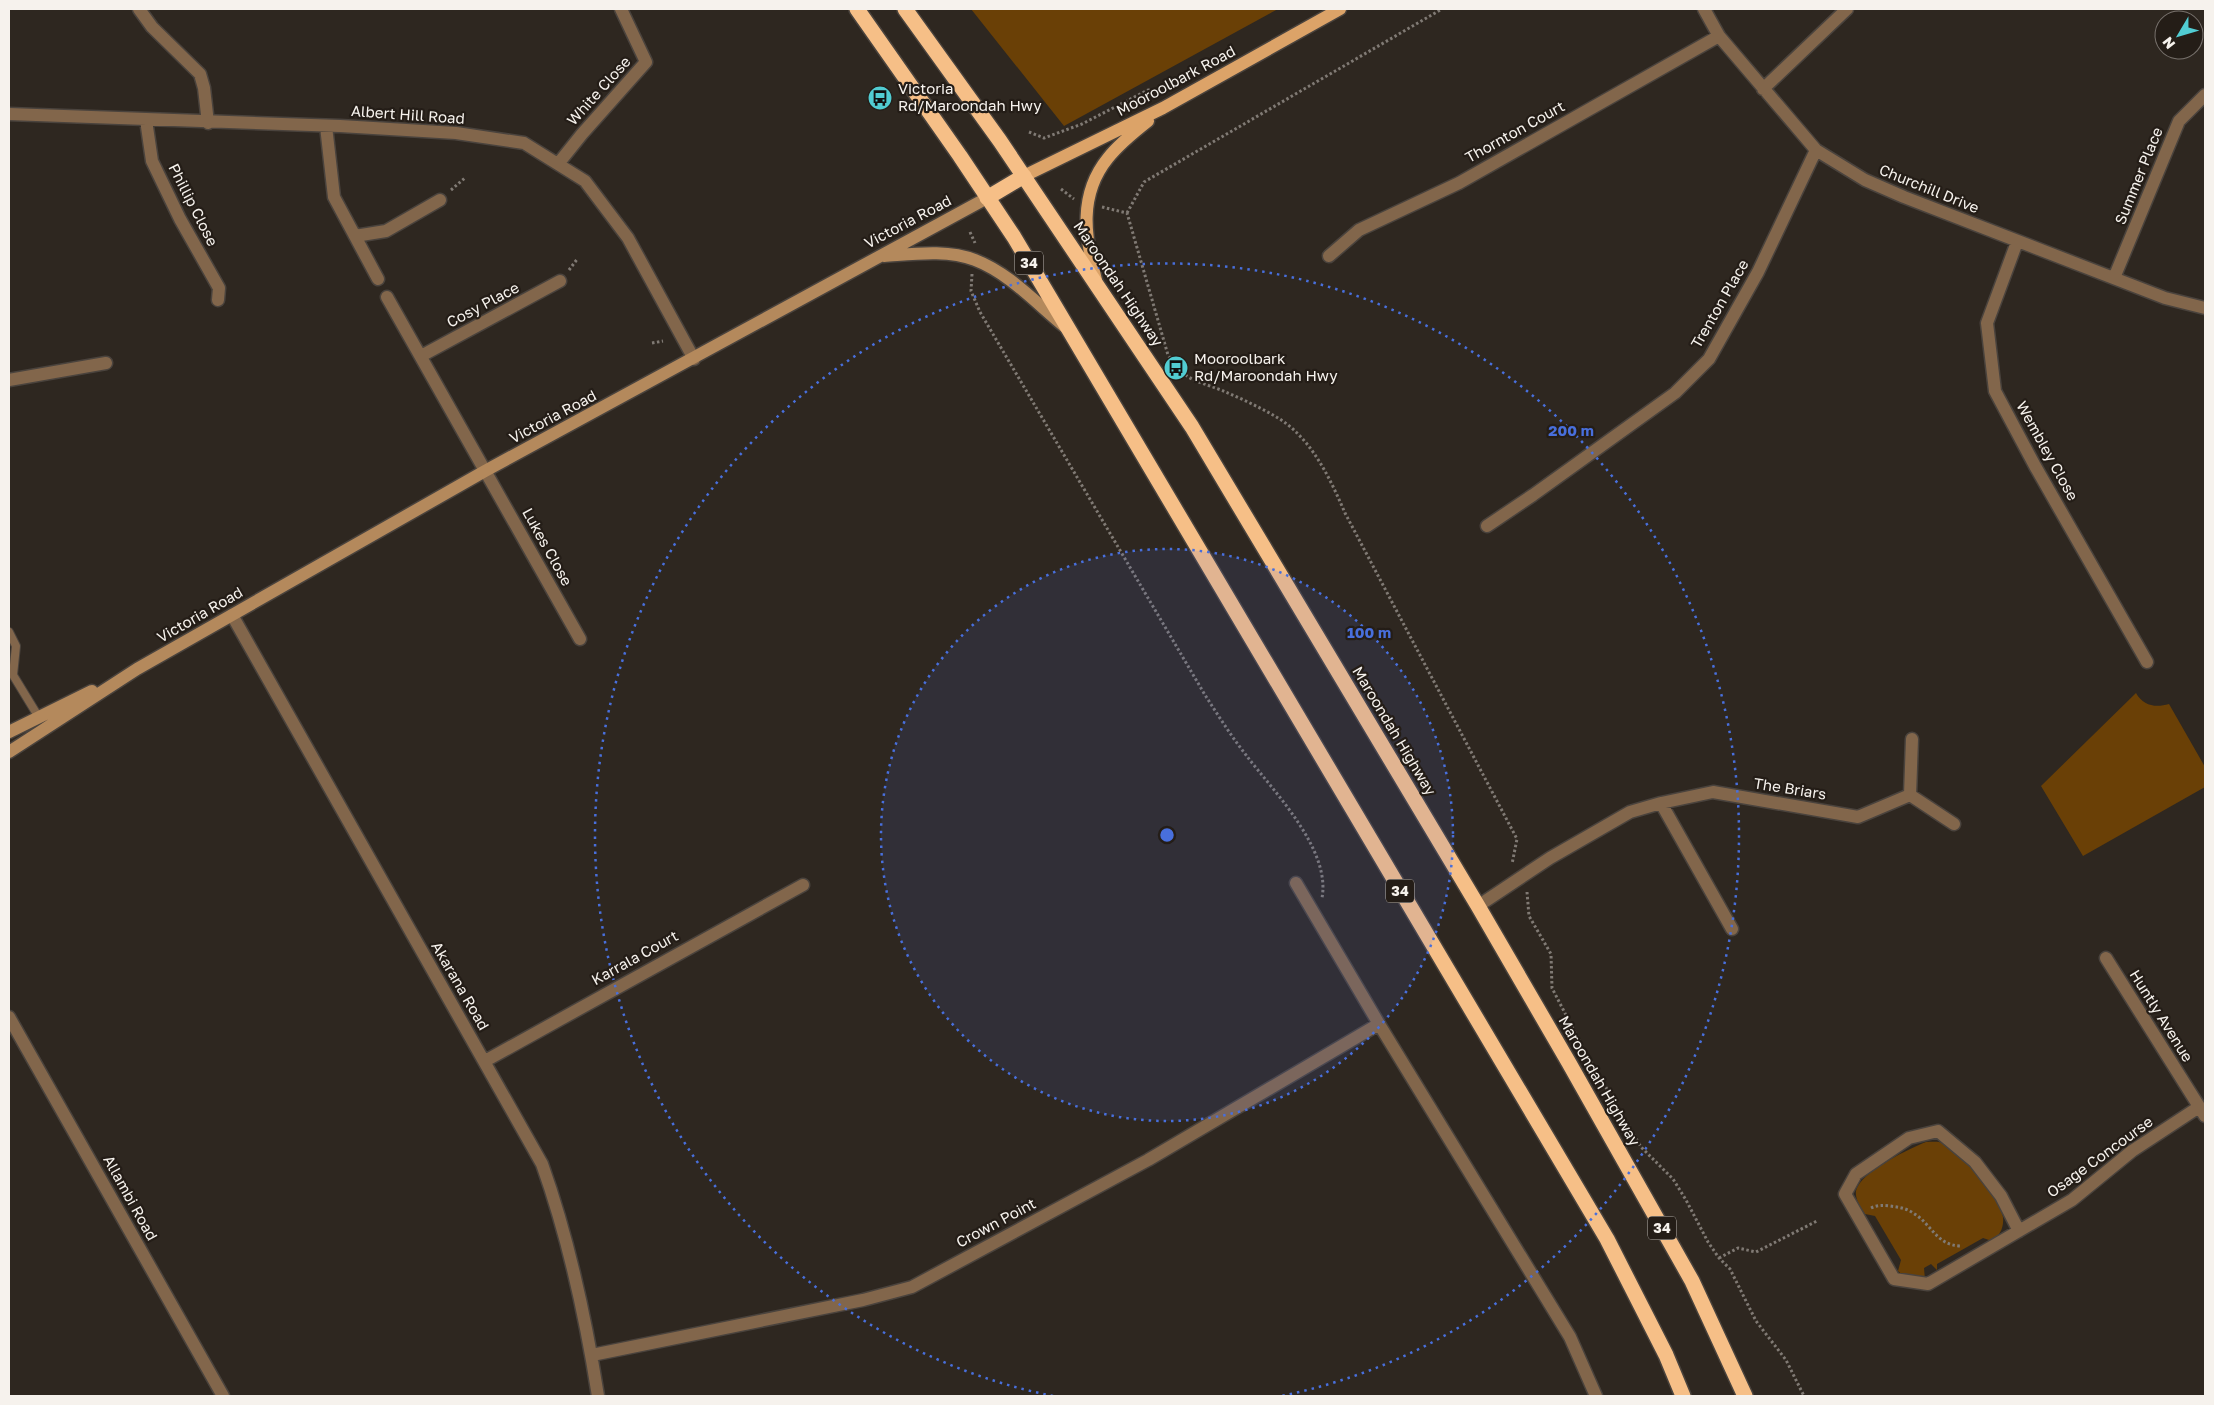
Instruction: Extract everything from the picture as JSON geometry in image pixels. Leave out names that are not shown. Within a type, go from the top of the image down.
[{"type":"highway","name":"34","points":[[858,9],[1014,237],[1607,1239],[1666,1356],[1683,1396]]},
{"type":"highway","name":"Maroondah Highway","points":[[905,9],[1024,176],[1192,427],[1478,906],[1692,1281],[1745,1396]]},
{"type":"highway","points":[[987,198],[1024,176]]},
{"type":"main road","name":"Mooroolbark Road","points":[[1024,176],[1163,108],[1340,9]]},
{"type":"main road","points":[[1097,285],[1087,242],[1090,190],[1107,158],[1163,108]]},
{"type":"main road","name":"Victoria Road","points":[[9,732],[38,716],[137,669],[485,471],[987,198]]},
{"type":"main road","points":[[879,256],[923,253],[947,254],[974,259],[997,270],[1068,329]]},
{"type":"main road","name":"Victoria Road","points":[[9,752],[137,669]]},
{"type":"street","points":[[139,9],[152,27],[200,74],[204,88],[208,123]]},
{"type":"street","name":"White Close","points":[[558,164],[646,62],[621,9]]},
{"type":"street","name":"Churchill Drive","points":[[1704,9],[1719,36],[1816,150],[1865,180],[2017,242],[2165,298],[2205,308]]},
{"type":"street","points":[[1763,89],[1847,9]]},
{"type":"street","name":"Thornton Court","points":[[1329,256],[1359,230],[1459,183],[1719,36]]},
{"type":"street","name":"Summer Place","points":[[2114,278],[2179,121],[2205,95]]},
{"type":"street","name":"Albert Hill Road","points":[[9,114],[456,133],[524,143],[585,182],[628,238],[694,359]]},
{"type":"street","name":"Phillip Close","points":[[146,120],[152,160],[180,219],[219,288],[218,300]]},
{"type":"street","points":[[326,126],[334,197],[378,279]]},
{"type":"street","name":"Trenton Place","points":[[1487,526],[1674,393],[1709,359],[1758,272],[1816,150]]},
{"type":"street","points":[[355,236],[386,231],[440,200]]},
{"type":"street","name":"Wembley Close","points":[[2017,242],[1986,323],[1996,390],[2036,466],[2147,662]]},
{"type":"street","name":"Cosy Place","points":[[421,356],[560,281]]},
{"type":"street","points":[[387,297],[485,471]]},
{"type":"street","points":[[9,380],[106,363]]},
{"type":"street","name":"Lukes Close","points":[[485,471],[580,639]]},
{"type":"street","name":"Akarana Road","points":[[232,616],[542,1164],[557,1205],[592,1355],[598,1396]]},
{"type":"street","points":[[1912,739],[1910,795],[1954,824]]},
{"type":"street","name":"The Briars","points":[[1478,906],[1550,858],[1630,812],[1661,803],[1713,792],[1858,816],[1910,795]]},
{"type":"street","points":[[1661,803],[1732,929]]},
{"type":"street","points":[[1296,883],[1379,1024],[1570,1337],[1596,1396]]},
{"type":"street","name":"Karrala Court","points":[[485,1061],[803,885]]},
{"type":"street","name":"Huntly Avenue","points":[[2106,958],[2202,1112]]},
{"type":"street","name":"Allambi Road","points":[[9,1017],[223,1396]]},
{"type":"street","name":"Crown Point","points":[[592,1355],[863,1300],[912,1287],[1148,1160],[1379,1024]]},
{"type":"street","name":"Osage Concourse","points":[[2019,1231],[2001,1196],[1975,1162],[1938,1132],[1909,1138],[1856,1174],[1845,1194],[1894,1279],[1928,1284],[2019,1231],[2072,1200],[2132,1151],[2202,1112]]},
{"type":"lane","points":[[9,632],[16,646],[14,675],[38,716]]},
{"type":"path","points":[[1442,9],[1144,182],[1127,213],[1168,355],[1176,368],[1198,383],[1220,390],[1275,415],[1297,432],[1312,451],[1332,484],[1345,513],[1518,839],[1512,865],[1526,891],[1529,916],[1551,954],[1552,988],[1571,1025],[1641,1147],[1673,1179],[1719,1258],[1730,1269],[1756,1321],[1786,1360],[1804,1396]]},
{"type":"path","points":[[1029,132],[1044,138],[1082,124],[1148,90],[1192,91]]},
{"type":"path","points":[[440,200],[466,177]]},
{"type":"path","points":[[1061,189],[1079,202],[1127,213]]},
{"type":"path","points":[[970,232],[976,246],[971,291],[980,312],[1205,694],[1233,738],[1302,827],[1318,860],[1324,886],[1322,901],[1310,908]]},
{"type":"path","points":[[652,342],[663,341]]},
{"type":"path","points":[[1868,1210],[1879,1205],[1901,1208],[1912,1212],[1920,1218],[1940,1240],[1953,1245],[1966,1245]]},
{"type":"path","points":[[1719,1258],[1738,1248],[1756,1252],[1816,1221]]},
{"type":"shaded area","points":[[971,9],[1278,9],[1064,126]]},
{"type":"shaded area","points":[[2136,693],[2142,701],[2150,705],[2169,704],[2205,767],[2205,787],[2083,856],[2041,786]]},
{"type":"shaded area","points":[[1926,1142],[1946,1144],[1971,1165],[1995,1199],[2003,1217],[2003,1225],[2001,1231],[1992,1241],[1983,1238],[1937,1264],[1937,1270],[1931,1264],[1924,1268],[1925,1280],[1906,1278],[1898,1271],[1901,1260],[1875,1216],[1865,1214],[1857,1200],[1856,1189],[1870,1173],[1900,1154]]},
{"type":"place","name":"Victoria Rd/Maroondah Hwy","points":[[880,98]]},
{"type":"place","name":"Mooroolbark Rd/Maroondah Hwy","points":[[1176,368]]}]
